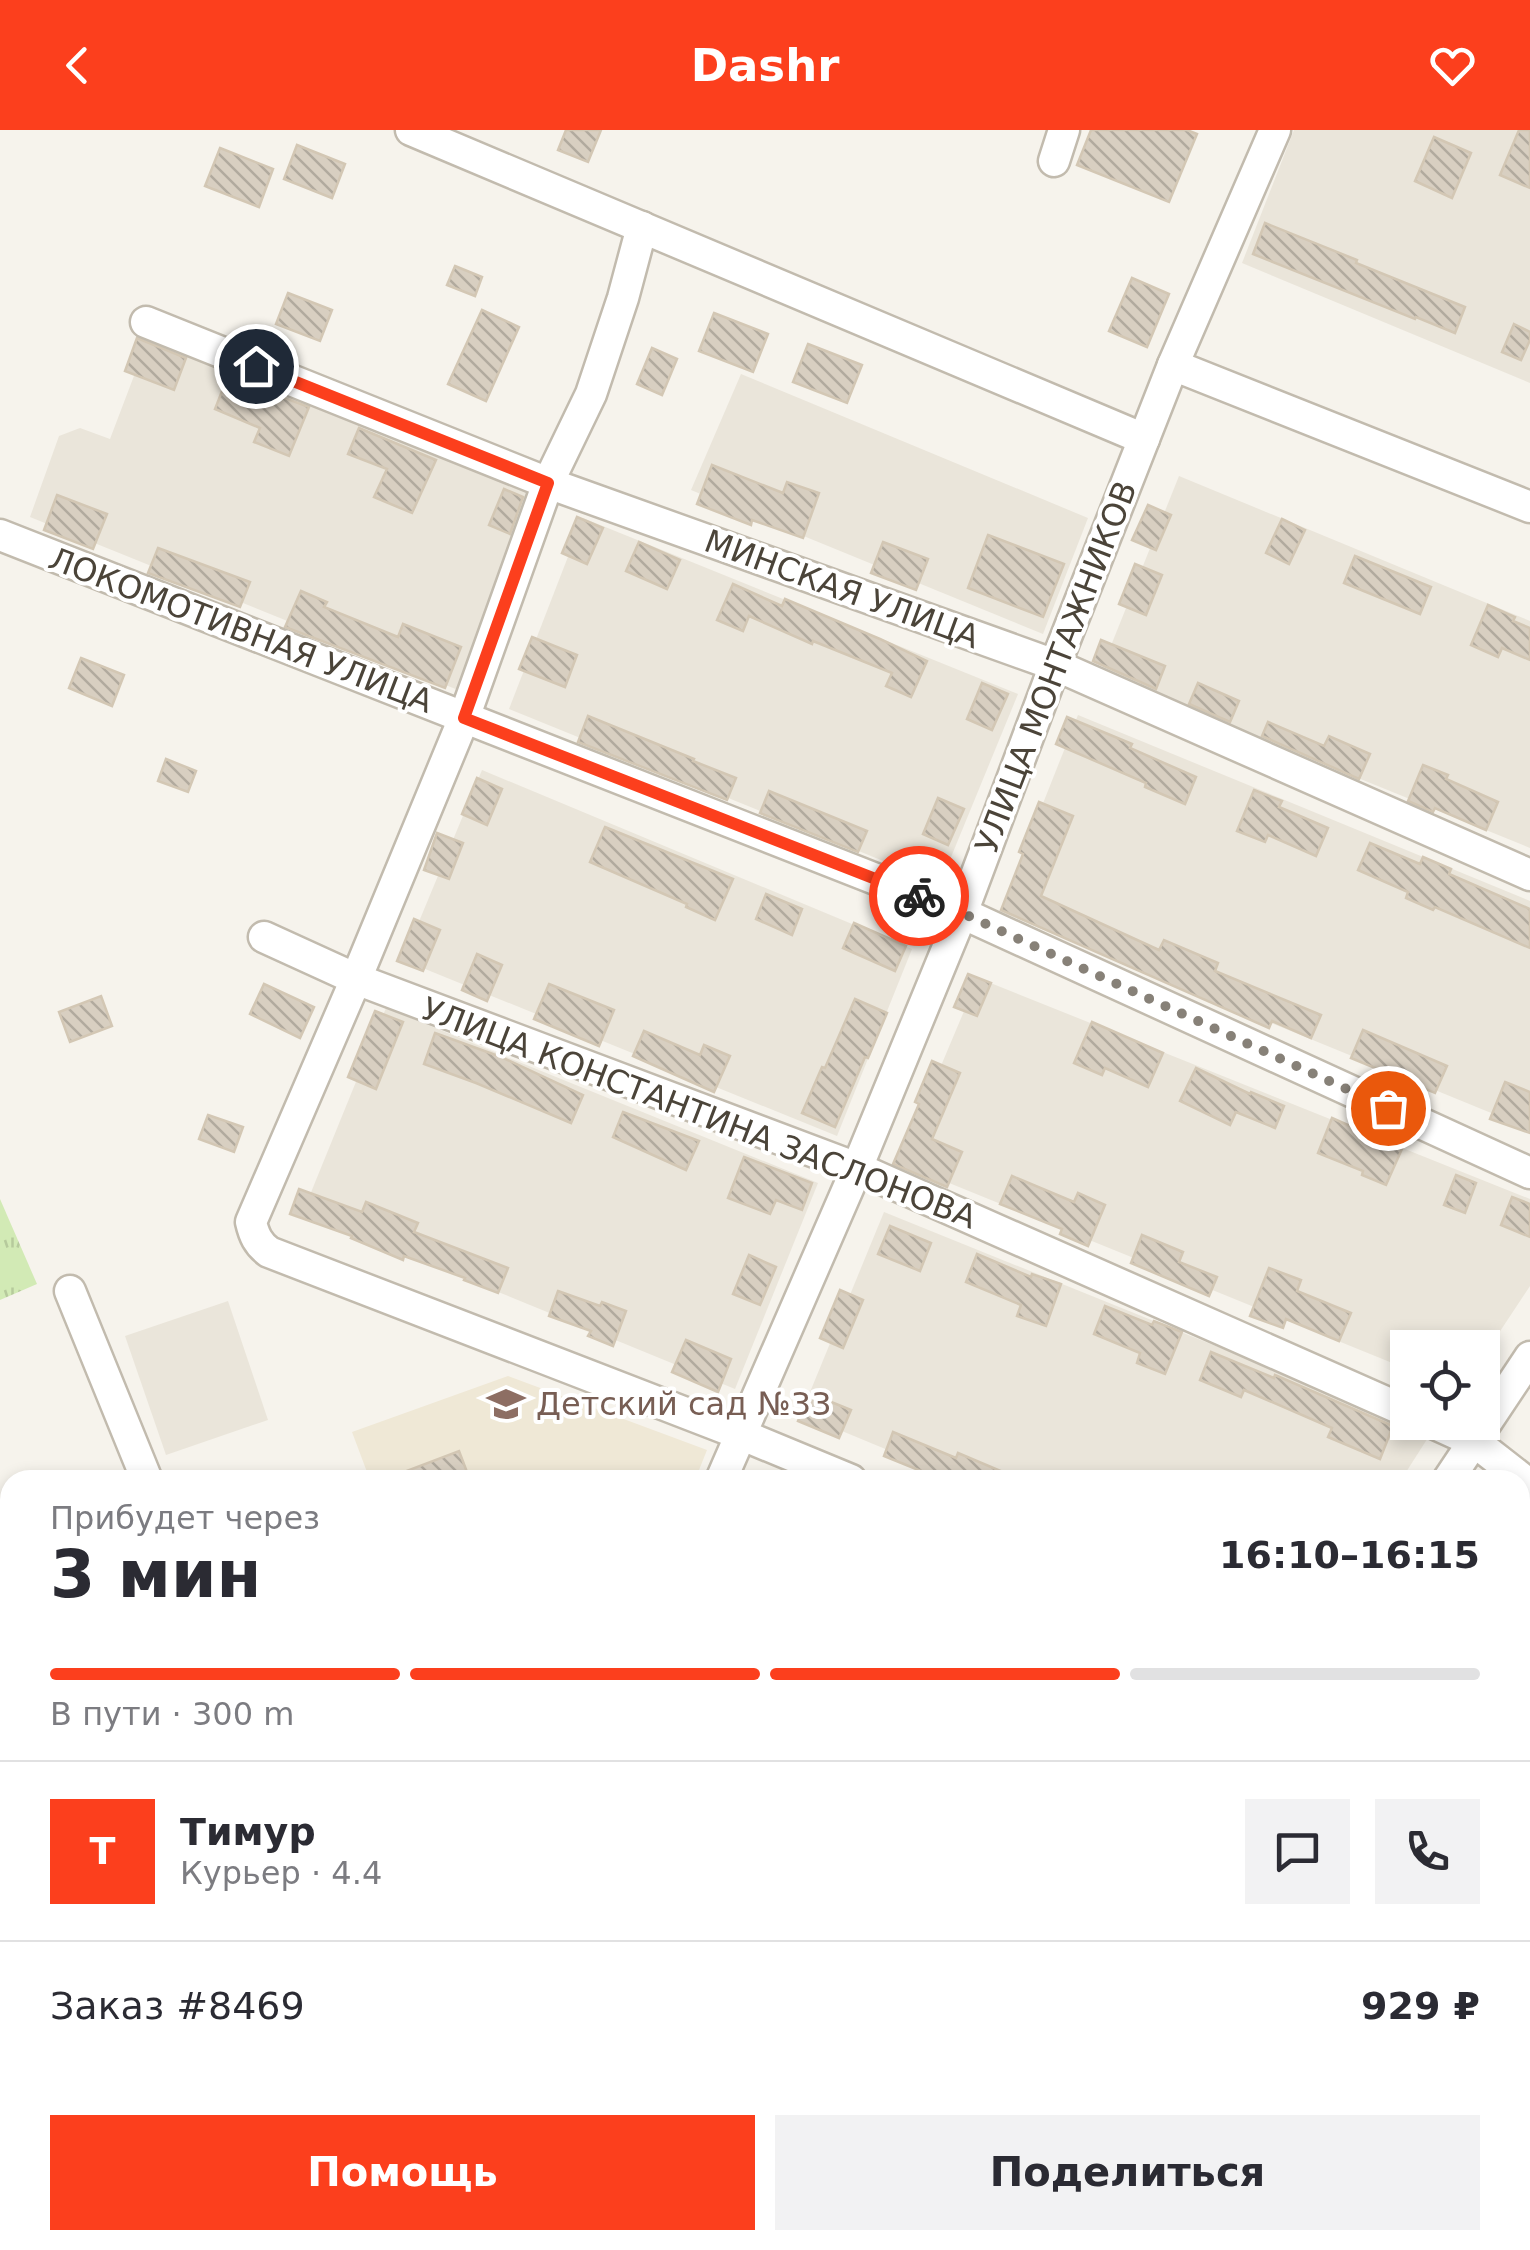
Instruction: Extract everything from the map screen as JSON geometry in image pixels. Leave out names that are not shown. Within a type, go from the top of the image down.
[{"type":"street","points":[[411,130],[1144,438]]},
{"type":"street","points":[[1054,162],[1064,130]]},
{"type":"street","name":"УЛИЦА МОНТАЖНИКОВ","points":[[725,1470],[857,1168],[962,913],[1144,438],[1274,130]]},
{"type":"street","points":[[642,227],[591,394],[548,483],[464,718],[251,1222],[254,1236],[269,1252],[827,1470]]},
{"type":"street","name":"МИНСКАЯ УЛИЦА","points":[[146,322],[548,483],[1055,666],[1530,875]]},
{"type":"street","points":[[1173,366],[1530,507]]},
{"type":"street","name":"ЛОКОМОТИВНАЯ УЛИЦА","points":[[0,535],[962,913],[1530,1173]]},
{"type":"street","name":"УЛИЦА КОНСТАНТИНА ЗАСЛОНОВА","points":[[264,937],[356,979],[857,1168],[1390,1404]]},
{"type":"street","points":[[70,1291],[143,1470]]},
{"type":"street","points":[[1455,1470],[1530,1357]]},
{"type":"street","points":[[1471,1440],[1512,1470]]},
{"type":"shaded area","points":[[1294,130],[1530,130],[1530,383],[1242,263]]},
{"type":"shaded area","points":[[148,339],[536,496],[458,690],[30,517],[59,436],[80,428],[110,439]]},
{"type":"shaded area","points":[[741,374],[1088,518],[1043,634],[691,490]]},
{"type":"shaded area","points":[[1179,476],[1530,621],[1530,848],[1100,673]]},
{"type":"shaded area","points":[[583,518],[1018,694],[940,884],[509,709]]},
{"type":"shaded area","points":[[1078,715],[1530,901],[1530,1129],[1000,912]]},
{"type":"shaded area","points":[[482,770],[912,949],[837,1136],[403,960]]},
{"type":"shaded area","points":[[978,978],[1530,1199],[1530,1286],[1500,1331],[1390,1330],[1390,1362],[900,1163]]},
{"type":"shaded area","points":[[386,1008],[818,1183],[735,1389],[303,1212]]},
{"type":"shaded area","points":[[884,1212],[1390,1416],[1390,1440],[1427,1440],[1407,1470],[936,1470],[801,1414]]},
{"type":"shaded area","points":[[228,1301],[268,1420],[166,1455],[125,1336]]},
{"type":"shaded area","name":"Детский сад №33","points":[[508,1376],[707,1450],[699,1470],[366,1470],[352,1432]]},
{"type":"green space","points":[[0,1199],[37,1284],[0,1300]]},
{"type":"building","points":[[566,130],[601,130],[588,162],[558,150]]},
{"type":"building","points":[[1091,130],[1187,130],[1197,134],[1169,202],[1077,165]]},
{"type":"building","points":[[1519,130],[1530,130],[1530,188],[1500,175]]},
{"type":"building","points":[[1434,137],[1471,153],[1452,198],[1415,181]]},
{"type":"building","points":[[297,145],[345,164],[332,198],[284,179]]},
{"type":"building","points":[[220,148],[273,169],[259,207],[205,186]]},
{"type":"building","points":[[1265,223],[1465,307],[1455,333],[1253,254]]},
{"type":"building","points":[[455,266],[482,277],[475,296],[447,285]]},
{"type":"building","points":[[1132,278],[1169,294],[1147,347],[1109,331]]},
{"type":"building","points":[[288,293],[332,310],[320,341],[276,324]]},
{"type":"building","points":[[482,310],[519,327],[486,401],[448,384]]},
{"type":"building","points":[[714,313],[768,334],[753,372],[699,351]]},
{"type":"building","points":[[1514,324],[1530,332],[1521,360],[1502,352]]},
{"type":"building","points":[[137,338],[186,358],[174,390],[125,371]]},
{"type":"building","points":[[808,344],[862,365],[847,403],[793,382]]},
{"type":"building","points":[[652,348],[677,359],[662,395],[637,384]]},
{"type":"building","points":[[226,381],[271,400],[274,394],[309,407],[289,456],[254,442],[260,428],[215,409]]},
{"type":"building","points":[[359,428],[436,460],[412,513],[374,497],[387,469],[348,454]]},
{"type":"building","points":[[712,465],[783,493],[787,482],[819,493],[803,538],[752,520],[751,525],[697,504]]},
{"type":"building","points":[[504,489],[523,497],[510,534],[489,525]]},
{"type":"building","points":[[57,495],[107,514],[93,549],[44,530]]},
{"type":"building","points":[[1148,505],[1171,515],[1156,550],[1132,540]]},
{"type":"building","points":[[577,517],[603,528],[587,564],[562,553]]},
{"type":"building","points":[[1282,519],[1305,530],[1289,564],[1266,553]]},
{"type":"building","points":[[988,535],[1064,564],[1043,617],[968,588]]},
{"type":"building","points":[[639,542],[680,560],[667,589],[626,571]]},
{"type":"building","points":[[883,542],[928,559],[916,590],[871,573]]},
{"type":"building","points":[[158,548],[250,582],[240,607],[148,573]]},
{"type":"building","points":[[1355,556],[1431,587],[1420,614],[1344,583]]},
{"type":"building","points":[[1135,564],[1162,575],[1146,615],[1119,604]]},
{"type":"building","points":[[733,584],[782,606],[785,599],[927,661],[911,697],[886,686],[892,673],[813,641],[812,644],[749,616],[743,631],[717,620]]},
{"type":"building","points":[[301,591],[327,602],[324,607],[398,637],[403,624],[461,647],[445,688],[285,627]]},
{"type":"building","points":[[1488,605],[1530,628],[1530,660],[1502,648],[1498,657],[1471,645]]},
{"type":"building","points":[[532,637],[577,655],[565,687],[519,669]]},
{"type":"building","points":[[1101,640],[1165,666],[1156,689],[1093,661]]},
{"type":"building","points":[[81,658],[124,675],[112,706],[69,688]]},
{"type":"building","points":[[982,683],[1008,694],[992,730],[967,719]]},
{"type":"building","points":[[1198,683],[1239,701],[1230,722],[1189,704]]},
{"type":"building","points":[[588,716],[736,778],[727,800],[578,742]]},
{"type":"building","points":[[1067,717],[1196,777],[1185,804],[1056,744]]},
{"type":"building","points":[[1268,722],[1324,746],[1329,736],[1370,754],[1359,779],[1262,736]]},
{"type":"building","points":[[166,759],[196,771],[188,792],[158,781]]},
{"type":"building","points":[[1423,765],[1498,802],[1486,830],[1408,801]]},
{"type":"building","points":[[477,778],[502,789],[487,825],[462,814]]},
{"type":"building","points":[[1254,790],[1282,801],[1279,807],[1328,828],[1316,856],[1268,835],[1265,842],[1237,831]]},
{"type":"building","points":[[769,791],[867,831],[858,852],[760,813]]},
{"type":"building","points":[[938,798],[964,809],[948,845],[923,834]]},
{"type":"building","points":[[1039,802],[1073,816],[1041,896],[1159,950],[1164,940],[1218,963],[1215,971],[1321,1015],[1311,1038],[1272,1021],[1269,1028],[1001,910]]},
{"type":"building","points":[[605,827],[733,879],[715,920],[590,862]]},
{"type":"building","points":[[437,833],[463,843],[449,879],[424,870]]},
{"type":"building","points":[[1370,843],[1420,864],[1423,857],[1451,869],[1449,874],[1530,909],[1530,948],[1406,898],[1408,892],[1358,870]]},
{"type":"building","points":[[766,894],[802,909],[792,935],[756,919]]},
{"type":"building","points":[[414,919],[440,930],[423,971],[397,961]]},
{"type":"building","points":[[854,923],[906,946],[895,971],[843,948]]},
{"type":"building","points":[[477,954],[502,965],[487,1001],[462,990]]},
{"type":"building","points":[[968,974],[991,983],[977,1016],[954,1007]]},
{"type":"building","points":[[264,984],[314,1007],[300,1038],[250,1014]]},
{"type":"building","points":[[549,984],[614,1010],[599,1046],[534,1019]]},
{"type":"building","points":[[101,996],[112,1026],[70,1042],[59,1012]]},
{"type":"building","points":[[855,999],[887,1013],[835,1127],[802,1113]]},
{"type":"building","points":[[375,1011],[403,1022],[376,1089],[348,1077]]},
{"type":"building","points":[[1092,1022],[1163,1053],[1148,1087],[1105,1068],[1102,1075],[1074,1063]]},
{"type":"building","points":[[1363,1030],[1447,1066],[1435,1093],[1351,1058]]},
{"type":"building","points":[[644,1031],[700,1055],[704,1045],[730,1056],[714,1092],[633,1056]]},
{"type":"building","points":[[435,1033],[501,1057],[583,1095],[571,1123],[424,1064]]},
{"type":"building","points":[[932,1061],[960,1073],[932,1139],[962,1152],[947,1187],[893,1164],[919,1104],[915,1102]]},
{"type":"building","points":[[1196,1068],[1284,1106],[1275,1128],[1236,1112],[1230,1125],[1180,1101]]},
{"type":"building","points":[[1505,1082],[1530,1092],[1530,1133],[1490,1119]]},
{"type":"building","points":[[623,1112],[699,1141],[686,1170],[613,1137]]},
{"type":"building","points":[[208,1115],[243,1127],[234,1152],[199,1139]]},
{"type":"building","points":[[1332,1118],[1402,1149],[1386,1185],[1318,1153]]},
{"type":"building","points":[[744,1157],[812,1183],[802,1210],[776,1200],[770,1214],[728,1198]]},
{"type":"building","points":[[1456,1175],[1476,1183],[1465,1213],[1444,1205]]},
{"type":"building","points":[[1012,1176],[1074,1202],[1078,1193],[1105,1205],[1088,1246],[1060,1234],[1062,1229],[1000,1204]]},
{"type":"building","points":[[299,1189],[362,1212],[366,1202],[418,1223],[414,1232],[508,1268],[498,1293],[290,1214]]},
{"type":"building","points":[[1512,1197],[1530,1204],[1530,1237],[1501,1225]]},
{"type":"building","points":[[890,1226],[931,1243],[920,1271],[878,1254]]},
{"type":"building","points":[[1142,1235],[1183,1252],[1179,1262],[1217,1277],[1209,1296],[1131,1263]]},
{"type":"building","points":[[977,1254],[1031,1277],[1032,1274],[1061,1284],[1046,1326],[1017,1316],[1021,1305],[966,1282]]},
{"type":"building","points":[[749,1255],[776,1267],[760,1305],[733,1294]]},
{"type":"building","points":[[1269,1268],[1301,1280],[1297,1291],[1351,1313],[1339,1341],[1286,1319],[1283,1328],[1250,1316]]},
{"type":"building","points":[[840,1290],[863,1300],[843,1348],[820,1338]]},
{"type":"building","points":[[558,1291],[626,1311],[613,1346],[588,1336],[591,1331],[549,1316]]},
{"type":"building","points":[[1105,1306],[1182,1332],[1165,1374],[1137,1363],[1140,1353],[1094,1334]]},
{"type":"building","points":[[686,1340],[731,1359],[718,1392],[672,1372]]},
{"type":"building","points":[[1211,1352],[1390,1425],[1390,1434],[1380,1459],[1328,1437],[1332,1428],[1244,1390],[1241,1397],[1200,1380]]},
{"type":"building","points":[[809,1393],[851,1410],[839,1438],[798,1421]]},
{"type":"building","points":[[893,1432],[956,1458],[958,1453],[998,1470],[918,1470],[884,1456]]},
{"type":"building","points":[[459,1451],[466,1470],[409,1470]]},
{"type":"way so far","points":[[919,896],[1388,1108]]},
{"type":"place","name":"Детский сад №33","points":[[506,1404]]},
{"type":"route","points":[[256,366],[548,483],[464,718],[919,896]]}]
